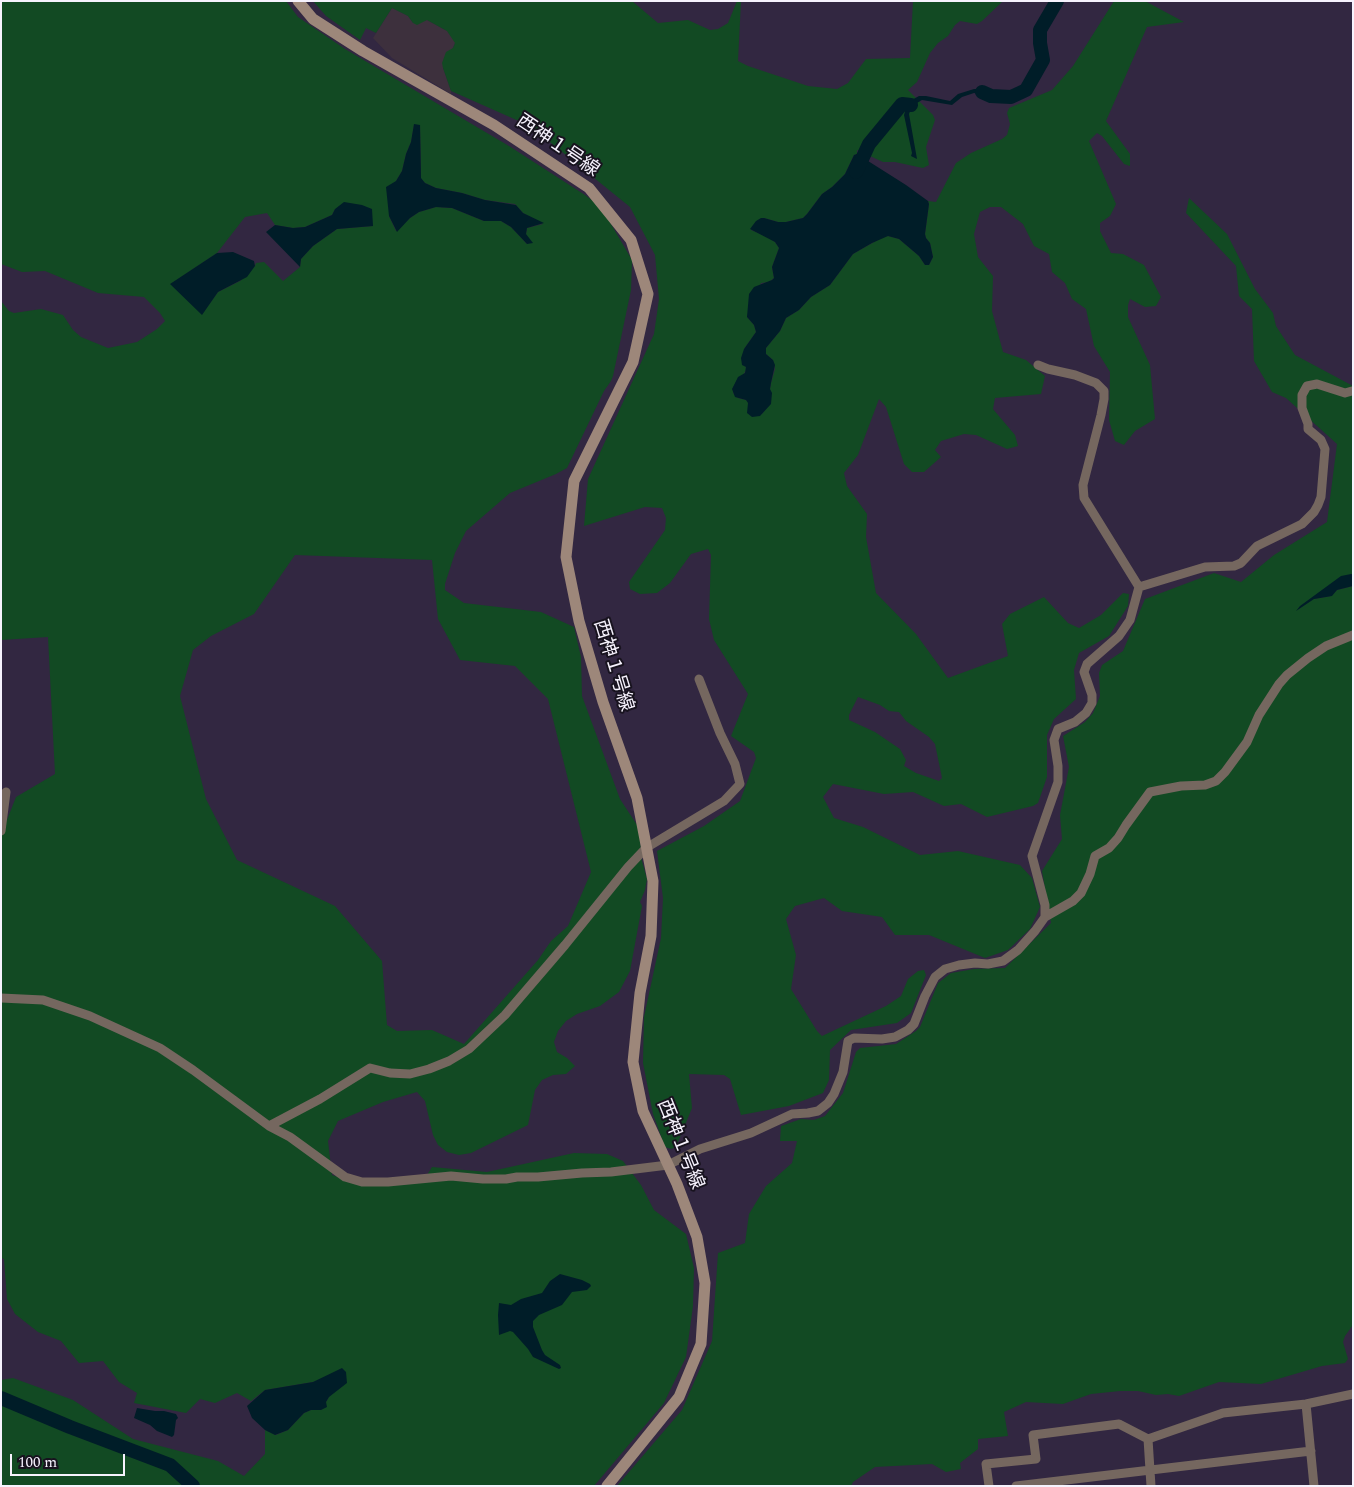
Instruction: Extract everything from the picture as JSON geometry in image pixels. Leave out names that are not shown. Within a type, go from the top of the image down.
[{"type":"street","name":"西神１号線","points":[[298,1],[313,20],[363,51],[494,125],[589,188],[631,240],[648,294],[633,362],[574,481],[566,557],[579,621],[603,702],[636,798],[653,881],[651,936],[640,993],[633,1062],[643,1110],[697,1237],[705,1283],[701,1344],[680,1397],[607,1486]]},
{"type":"street","points":[[1038,364],[1048,369],[1075,375],[1096,383],[1104,391],[1101,415],[1083,485],[1084,498],[1139,586],[1130,620],[1119,636],[1087,664],[1084,672],[1092,695],[1092,702],[1086,713],[1075,722],[1058,729],[1054,740],[1058,766],[1058,782],[1032,856],[1045,905],[1045,916]]},
{"type":"street","points":[[1139,586],[1205,567],[1234,566],[1241,563],[1257,546],[1302,524],[1318,505],[1321,497],[1325,449],[1321,440],[1308,429],[1302,408],[1302,395],[1307,386],[1317,384],[1345,393],[1352,391]]},
{"type":"street","points":[[1,998],[43,1000],[90,1016],[147,1042],[193,1070],[269,1126],[290,1137],[345,1177],[362,1182],[388,1182],[451,1176],[506,1179],[611,1172],[668,1165],[700,1149],[751,1133],[792,1114],[818,1111],[828,1103],[834,1094],[843,1072],[848,1041],[854,1038],[882,1039],[895,1037],[908,1030],[914,1024],[928,989],[935,977],[945,969],[959,965],[988,964],[1003,961],[1018,950],[1045,916],[1073,902],[1082,893],[1090,874],[1094,856],[1108,848],[1118,838],[1150,792],[1181,786],[1205,785],[1216,781],[1247,742],[1260,715],[1279,684],[1287,675],[1320,650],[1353,635]]},
{"type":"street","points":[[269,1126],[320,1099],[370,1068],[390,1073],[410,1074],[429,1070],[450,1061],[469,1049],[505,1015],[646,848],[724,801],[740,784],[735,764],[720,734],[699,679]]},
{"type":"street","points":[[1,831],[6,792]]},
{"type":"street","points":[[989,1486],[986,1464],[1036,1458],[1034,1435],[1118,1424],[1148,1439],[1223,1414],[1306,1404],[1352,1396]]},
{"type":"street","points":[[1306,1404],[1314,1486]]},
{"type":"street","points":[[1148,1439],[1151,1486]]},
{"type":"street","points":[[1016,1486],[1311,1451]]},
{"type":"shaded area","points":[[392,8],[408,16],[413,23],[427,20],[447,31],[455,40],[443,68],[451,94],[392,58],[373,38]]},
{"type":"green space","points":[[1,1],[286,1],[298,17],[345,49],[509,146],[585,195],[601,207],[632,260],[631,290],[613,376],[567,468],[510,493],[466,531],[455,553],[445,584],[445,590],[464,603],[541,612],[574,627],[581,657],[582,696],[620,799],[639,828],[642,861],[647,879],[640,902],[642,906],[630,971],[619,992],[600,1006],[577,1014],[566,1021],[558,1031],[554,1042],[557,1052],[575,1066],[566,1074],[553,1075],[542,1080],[535,1090],[528,1125],[471,1153],[459,1155],[447,1152],[438,1145],[433,1135],[425,1101],[417,1092],[383,1102],[338,1121],[328,1141],[332,1175],[355,1183],[422,1183],[432,1167],[487,1172],[574,1153],[607,1154],[623,1161],[641,1185],[654,1210],[686,1234],[694,1268],[693,1306],[686,1357],[664,1403],[594,1486],[1,1486],[1,1380],[13,1378],[73,1400],[133,1439],[218,1461],[244,1476],[265,1454],[265,1430],[276,1435],[288,1430],[304,1413],[311,1410],[321,1410],[329,1397],[326,1377],[313,1382],[265,1390],[251,1401],[237,1393],[215,1403],[200,1399],[186,1413],[134,1403],[137,1393],[119,1382],[103,1361],[79,1363],[61,1341],[38,1332],[15,1314],[7,1299],[4,1259],[1,1258],[1,835],[16,797],[55,774],[48,637],[1,640],[1,301],[9,311],[14,313],[41,309],[63,315],[73,330],[81,337],[108,348],[137,342],[157,329],[165,321],[160,313],[144,297],[98,293],[45,271],[22,272],[1,264]],"holes":[[[414,125],[420,125],[421,179],[436,188],[485,200],[515,204],[523,213],[543,224],[527,228],[527,244],[511,227],[501,221],[484,221],[452,208],[436,207],[419,212],[396,231],[389,216],[396,181],[402,171]],[[335,209],[373,226],[337,229],[313,246],[301,259],[300,267],[283,281],[264,262],[256,263],[240,281],[218,292],[202,314],[171,284],[217,253],[245,217],[267,213],[275,225],[293,228],[305,227],[332,215]],[[295,555],[432,560],[438,619],[460,660],[515,666],[548,699],[591,872],[568,926],[551,941],[538,960],[464,1044],[432,1030],[397,1031],[387,1025],[382,961],[335,906],[237,860],[206,799],[180,696],[193,650],[211,636],[254,614]]]},
{"type":"green space","points":[[313,1],[632,1],[658,23],[688,20],[710,30],[718,29],[728,23],[737,1],[741,1],[738,61],[808,86],[837,89],[848,83],[866,59],[910,58],[913,1],[1003,1],[977,24],[960,21],[955,25],[948,36],[938,43],[930,53],[917,82],[908,90],[933,115],[935,120],[926,147],[929,165],[923,168],[895,162],[883,162],[857,150],[857,154],[854,155],[845,174],[822,194],[803,218],[778,222],[764,218],[751,230],[768,237],[779,248],[772,267],[774,278],[769,282],[761,283],[747,317],[754,325],[756,332],[744,349],[746,370],[733,393],[738,398],[746,400],[762,414],[767,407],[775,369],[773,360],[766,354],[766,348],[780,331],[786,318],[799,310],[811,297],[830,285],[853,254],[883,237],[888,236],[899,239],[919,256],[925,265],[929,265],[933,257],[930,243],[925,234],[928,201],[936,202],[956,163],[971,153],[1007,135],[1010,124],[1007,113],[1009,108],[1052,90],[1073,66],[1114,1],[1145,1],[1184,22],[1147,27],[1106,121],[1130,154],[1130,166],[1124,164],[1102,136],[1097,133],[1089,141],[1116,204],[1110,216],[1100,223],[1100,231],[1111,253],[1123,254],[1144,265],[1161,297],[1156,306],[1145,307],[1130,299],[1128,305],[1128,317],[1150,365],[1155,419],[1135,431],[1124,445],[1115,441],[1109,420],[1110,372],[1094,346],[1086,309],[1072,299],[1065,283],[1052,272],[1049,254],[1034,246],[1023,224],[1001,207],[990,207],[980,212],[974,234],[978,257],[993,276],[992,311],[1003,352],[1026,360],[1045,376],[1041,394],[995,398],[993,409],[1015,435],[1018,446],[1007,449],[976,435],[964,434],[941,441],[935,450],[941,457],[924,472],[912,472],[904,464],[886,407],[879,399],[858,455],[844,473],[847,486],[867,514],[866,537],[876,593],[916,634],[948,678],[1008,656],[1002,624],[1010,614],[1044,597],[1068,623],[1079,628],[1101,615],[1123,593],[1129,594],[1128,606],[1109,636],[1079,653],[1074,670],[1076,699],[1054,719],[1047,735],[1047,777],[1038,803],[1033,806],[987,817],[961,804],[944,806],[913,792],[884,794],[833,784],[823,797],[834,818],[863,827],[920,855],[958,851],[1020,865],[1032,878],[1040,907],[1030,929],[1008,950],[985,958],[929,935],[895,935],[882,917],[842,911],[824,898],[795,906],[786,919],[796,955],[791,989],[822,1036],[886,1006],[901,996],[908,979],[918,971],[924,970],[926,975],[911,1013],[897,1023],[851,1030],[830,1050],[829,1080],[823,1093],[789,1106],[741,1115],[730,1079],[724,1075],[689,1074],[692,1108],[676,1147],[671,1149],[665,1147],[653,1114],[643,1063],[644,1017],[661,938],[663,898],[657,851],[704,826],[740,801],[756,758],[754,752],[731,736],[748,694],[714,640],[709,619],[711,555],[708,549],[691,554],[670,583],[657,593],[640,594],[630,589],[629,582],[665,530],[666,518],[662,508],[645,507],[584,526],[588,479],[654,334],[659,299],[655,255],[630,207],[530,126],[451,91],[442,63],[446,52],[453,48],[455,43],[447,31],[427,20],[417,25],[408,16],[392,8],[376,33],[366,28],[360,40],[326,16]],"holes":[[[858,697],[880,705],[889,711],[899,712],[906,721],[929,737],[935,744],[942,778],[939,781],[916,773],[904,766],[906,760],[900,749],[875,732],[849,720],[849,715]]]},
{"type":"green space","points":[[1189,198],[1227,234],[1255,289],[1273,313],[1276,326],[1295,355],[1353,386],[1353,574],[1314,599],[1331,596],[1337,590],[1353,586],[1353,1325],[1343,1342],[1348,1359],[1345,1363],[1322,1366],[1261,1384],[1219,1382],[1179,1396],[1168,1394],[1156,1395],[1138,1391],[1120,1391],[1091,1394],[1063,1404],[1026,1402],[1004,1412],[1008,1436],[978,1439],[978,1449],[960,1463],[961,1469],[946,1472],[932,1464],[875,1467],[853,1482],[851,1486],[617,1486],[682,1410],[712,1341],[718,1253],[745,1243],[749,1214],[766,1186],[792,1163],[797,1141],[780,1141],[781,1126],[801,1119],[814,1120],[825,1116],[843,1093],[856,1052],[860,1048],[896,1044],[916,1031],[920,1027],[938,983],[951,973],[974,969],[1005,968],[1051,923],[1042,871],[1062,839],[1060,815],[1069,767],[1063,736],[1085,722],[1093,713],[1100,696],[1099,673],[1102,665],[1123,651],[1145,599],[1214,573],[1241,582],[1274,555],[1327,522],[1337,444],[1286,398],[1272,392],[1254,361],[1252,309],[1239,296],[1236,266],[1186,213]]},
{"type":"water","points":[[974,89],[1000,94],[999,99],[974,93],[962,97],[952,105],[922,100],[912,106],[909,114],[917,159],[911,156],[904,115],[910,101],[919,96],[926,96],[950,101],[958,94]]},
{"type":"water","points":[[414,124],[420,125],[421,178],[425,183],[436,188],[485,200],[516,205],[523,213],[544,223],[527,228],[526,234],[533,243],[527,244],[511,227],[501,221],[484,221],[452,208],[436,207],[419,212],[410,218],[397,232],[389,216],[386,187],[396,181],[402,171],[411,142]]},
{"type":"water","points":[[857,154],[928,201],[925,234],[930,243],[933,257],[929,265],[925,265],[919,256],[899,239],[888,236],[853,254],[830,285],[811,297],[799,310],[786,318],[780,331],[766,348],[766,354],[773,360],[775,365],[770,389],[772,393],[771,404],[760,416],[752,417],[747,413],[748,403],[746,400],[735,397],[732,389],[738,377],[745,373],[746,367],[742,365],[741,358],[744,349],[756,332],[754,325],[747,317],[749,294],[754,287],[774,278],[772,267],[779,248],[775,242],[750,229],[761,218],[786,222],[803,218],[822,194],[845,174],[854,155]]},
{"type":"water","points":[[344,202],[372,209],[373,226],[337,229],[313,246],[301,259],[300,267],[266,232],[275,225],[293,228],[305,227],[332,215],[335,209]]},
{"type":"water","points":[[233,252],[254,261],[255,266],[247,277],[218,292],[202,315],[170,284],[217,253]]},
{"type":"water","points":[[1353,574],[1353,586],[1337,590],[1332,596],[1314,599],[1296,611],[1341,576]]},
{"type":"water","points":[[560,1274],[582,1280],[591,1286],[587,1290],[572,1292],[562,1305],[539,1315],[533,1321],[533,1327],[542,1350],[545,1355],[560,1365],[561,1368],[559,1369],[533,1357],[513,1332],[510,1331],[499,1335],[498,1315],[499,1303],[511,1305],[521,1299],[542,1293],[550,1281]]},
{"type":"water","points":[[342,1368],[346,1372],[347,1383],[329,1397],[326,1402],[327,1407],[304,1413],[288,1430],[275,1435],[265,1430],[252,1418],[247,1406],[265,1390],[313,1382]]},
{"type":"water","points":[[137,1408],[176,1414],[178,1418],[174,1435],[172,1437],[157,1431],[150,1425],[134,1418]]},
{"type":"waterway","points":[[982,92],[991,96],[1011,97],[1026,90],[1043,60],[1040,30],[1057,1]]},
{"type":"waterway","points":[[856,172],[869,144],[902,104],[911,105]]},
{"type":"waterway","points":[[1,1398],[70,1427],[170,1465],[193,1486]]}]
